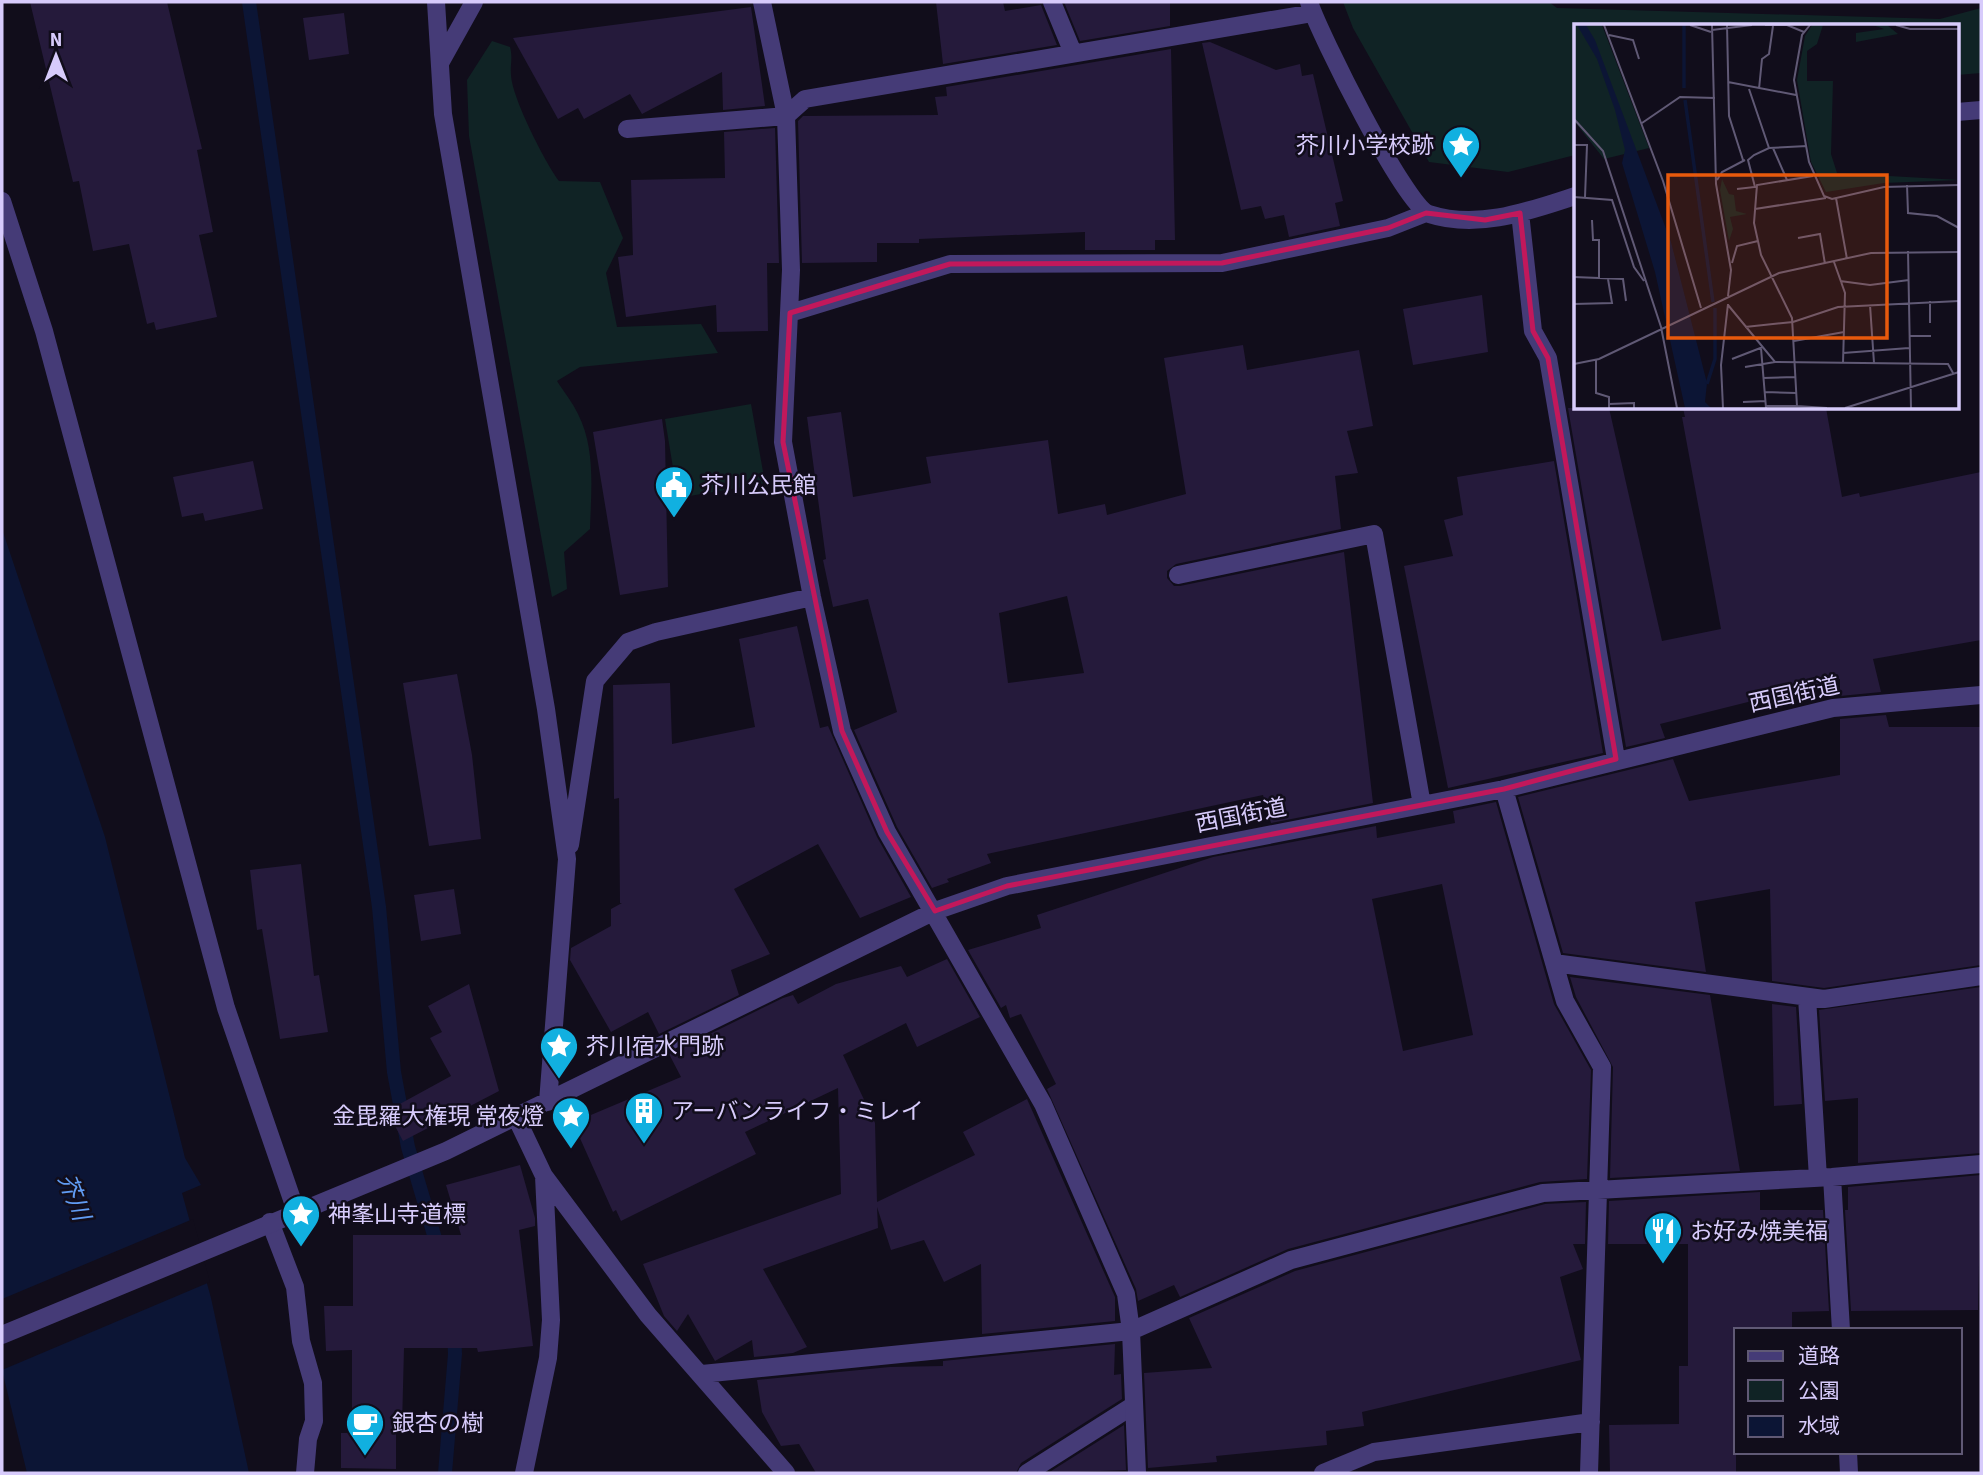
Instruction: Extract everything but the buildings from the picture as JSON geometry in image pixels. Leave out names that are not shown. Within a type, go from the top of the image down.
[{"type":"street","points":[[436,2],[443,114],[546,709],[567,859]]},
{"type":"street","points":[[439,64],[474,2]]},
{"type":"street","points":[[762,2],[786,116],[790,313],[783,442],[812,597],[842,731],[887,832],[1044,1104],[1126,1294],[1131,1331],[1137,1473]]},
{"type":"street","points":[[1052,2],[1073,53]]},
{"type":"street","points":[[626,129],[786,116],[805,99],[1073,53],[1311,8],[1394,173],[1426,213]]},
{"type":"street","points":[[1958,112],[1981,110]]},
{"type":"street","points":[[790,313],[950,264],[1222,264],[1388,228],[1426,213],[1450,219],[1485,220],[1520,213],[1574,196]]},
{"type":"street","points":[[2,201],[44,331],[226,1008],[296,1211]]},
{"type":"street","points":[[1520,213],[1533,331],[1548,358],[1616,759]]},
{"type":"street","points":[[1178,575],[1374,534],[1422,806]]},
{"type":"street","points":[[548,1102],[567,859],[595,681],[628,642],[656,632],[812,597]]},
{"type":"street","name":"西国街道","points":[[2,1335],[446,1151],[935,911],[1007,886],[1504,789],[1616,759],[1833,708],[1981,695]]},
{"type":"street","points":[[1504,789],[1565,1001],[1602,1067],[1589,1473]]},
{"type":"street","points":[[1554,963],[1824,999],[1981,976]]},
{"type":"street","points":[[1807,997],[1841,1328]]},
{"type":"street","points":[[516,1117],[544,1176],[648,1315],[786,1473]]},
{"type":"street","points":[[702,1374],[1131,1331],[1291,1260],[1543,1193],[1825,1177],[1981,1164]]},
{"type":"street","points":[[524,1473],[548,1358],[551,1321],[544,1176]]},
{"type":"street","points":[[270,1222],[295,1287],[301,1340],[313,1383],[314,1421],[308,1439],[304,1473]]},
{"type":"street","points":[[1027,1473],[1135,1405]]},
{"type":"street","points":[[1323,1473],[1374,1452],[1591,1422]]},
{"type":"street","points":[[1848,1454],[1849,1473]]},
{"type":"highlighted area","points":[[1426,213],[1485,220],[1520,213],[1533,331],[1548,358],[1616,759],[1504,789],[1007,886],[935,911],[887,832],[842,731],[783,442],[790,313],[950,264],[1222,263],[1388,228]]},
{"type":"green space","points":[[1343,2],[1549,2],[1557,8],[1940,19],[1981,8],[1981,73],[1958,75],[1958,24],[1574,24],[1574,155],[1508,172],[1429,162],[1353,28]]},
{"type":"green space","points":[[492,41],[510,47],[511,75],[517,99],[538,145],[559,181],[600,182],[623,238],[606,273],[617,327],[701,324],[718,353],[580,367],[557,381],[584,427],[590,456],[591,500],[590,529],[564,552],[567,589],[552,597],[469,136],[467,80]]},
{"type":"green space","points":[[751,404],[765,483],[678,498],[665,419]]},
{"type":"water","name":"芥川","points":[[2,529],[105,837],[185,1158],[201,1185],[182,1193],[211,1298],[249,1473],[27,1473],[2,1370]]},
{"type":"pier","points":[[193,1219],[210,1282],[2,1370],[2,1299]]},
{"type":"waterway","points":[[249,2],[379,907],[394,1072],[408,1147],[439,1252]]},
{"type":"waterway","points":[[445,1473],[455,1354],[454,1330]]},
{"type":"place","name":"芥川小学校跡","points":[[1461,179]]},
{"type":"place","name":"芥川公民館","points":[[674,519]]},
{"type":"place","name":"芥川宿水門跡","points":[[559,1080]]},
{"type":"place","name":"アーバンライフ・ミレイ","points":[[644,1145]]},
{"type":"place","name":"金毘羅大権現 常夜燈","points":[[571,1150]]},
{"type":"place","name":"神峯山寺道標","points":[[301,1248]]},
{"type":"place","name":"お好み焼美福","points":[[1663,1265]]},
{"type":"place","name":"銀杏の樹","points":[[365,1457]]}]
